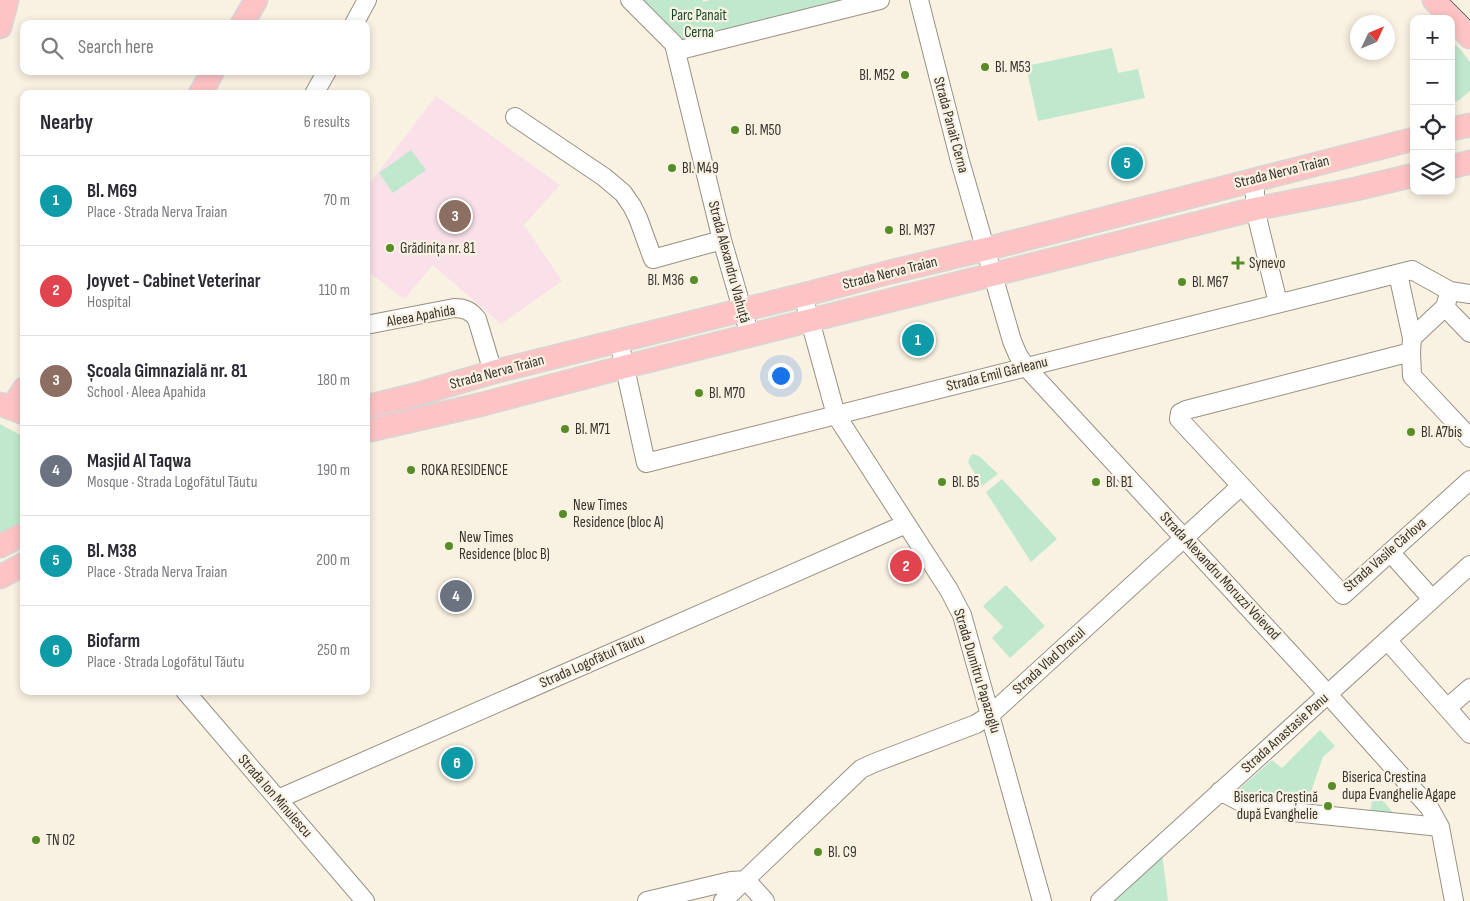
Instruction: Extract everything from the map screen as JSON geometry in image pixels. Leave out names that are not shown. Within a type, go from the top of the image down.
[{"type":"main road","points":[[0,27],[7,0]]},
{"type":"main road","points":[[244,20],[256,0]]},
{"type":"main road","points":[[1434,0],[1470,37]]},
{"type":"main road","points":[[202,90],[211,75]]},
{"type":"main road","points":[[1455,128],[1470,125]]},
{"type":"main road","name":"Strada Nerva Traian","points":[[370,406],[493,372],[986,249],[1410,140]]},
{"type":"main road","points":[[1455,165],[1470,162]]},
{"type":"main road","name":"Strada Nerva Traian","points":[[370,430],[483,404],[624,367],[1255,210],[1410,177]]},
{"type":"main road","points":[[12,408],[20,395]]},
{"type":"main road","points":[[0,546],[20,536]]},
{"type":"main road","points":[[0,577],[20,566]]},
{"type":"street","points":[[356,20],[367,0]]},
{"type":"street","name":"Strada Alexandru Vlahuță","points":[[630,0],[674,44],[722,240],[750,336]]},
{"type":"street","points":[[676,52],[880,0]]},
{"type":"street","name":"Strada Panait Cerna","points":[[919,0],[960,161],[986,249]]},
{"type":"street","points":[[316,90],[325,75]]},
{"type":"street","points":[[515,117],[604,177],[623,193],[638,218],[653,259],[722,240]]},
{"type":"street","points":[[1255,179],[1255,210],[1278,303]]},
{"type":"street","name":"Strada Alexandru Moruzzi Voievod","points":[[986,249],[1012,340],[1018,355],[1026,367],[1328,694],[1429,807],[1440,827],[1454,901]]},
{"type":"street","name":"Strada Emil Gârleanu","points":[[619,341],[646,462],[1412,270],[1447,299],[1470,333]]},
{"type":"street","points":[[1398,274],[1412,345],[1412,376],[1470,438]]},
{"type":"street","points":[[1241,486],[1179,419],[1180,413],[1412,345],[1447,299],[1470,294]]},
{"type":"street","name":"Strada Dumitru Papazoglu","points":[[803,295],[836,415],[949,590],[962,615],[1042,901]]},
{"type":"street","name":"Aleea Apahida","points":[[370,324],[454,308],[467,310],[476,319],[493,372]]},
{"type":"street","name":"Strada Vasile Cârlova","points":[[1241,486],[1343,596],[1470,480]]},
{"type":"street","name":"Strada Vlad Dracul","points":[[723,901],[862,769],[976,724],[990,714],[1241,486]]},
{"type":"street","name":"Strada Logofătul Tăutu","points":[[278,799],[906,524]]},
{"type":"street","points":[[1390,552],[1432,599]]},
{"type":"street","name":"Strada Anastasie Panu","points":[[1100,901],[1470,565]]},
{"type":"street","points":[[1387,640],[1470,734]]},
{"type":"street","points":[[1447,708],[1470,688]]},
{"type":"street","name":"Strada Ion Minulescu","points":[[189,695],[364,901]]},
{"type":"street","points":[[1220,791],[1252,808],[1440,827]]},
{"type":"street","points":[[647,901],[731,881],[746,880],[765,901]]},
{"type":"shaded area","points":[[436,96],[560,185],[524,225],[562,281],[501,324],[433,265],[404,299],[370,273],[370,183]]},
{"type":"green space","name":"Parc Panait Cerna","points":[[641,0],[703,0],[703,2],[710,0],[881,0],[676,51],[682,38]]},
{"type":"green space","points":[[1455,45],[1470,62],[1470,91],[1455,102]]},
{"type":"green space","points":[[1112,48],[1118,73],[1138,69],[1145,98],[1038,121],[1026,66]]},
{"type":"green space","points":[[411,150],[426,170],[393,193],[379,173]]},
{"type":"green space","points":[[0,424],[20,435],[20,526],[0,536]]},
{"type":"green space","points":[[973,454],[979,456],[998,474],[982,486],[968,462]]},
{"type":"green space","points":[[1002,479],[1057,539],[1031,562],[986,492]]},
{"type":"green space","points":[[1006,585],[1045,626],[1010,658],[992,638],[1003,627],[983,606]]},
{"type":"green space","points":[[1320,730],[1335,746],[1323,757],[1305,809],[1256,804],[1236,792],[1272,760],[1282,768]]},
{"type":"green space","points":[[1373,789],[1401,822],[1370,818]]},
{"type":"green space","points":[[1162,853],[1168,901],[1109,901]]},
{"type":"tram line","points":[[1450,0],[1470,20]]},
{"type":"place","name":"Bl. M53","points":[[985,67]]},
{"type":"place","name":"Bl. M52","points":[[905,75]]},
{"type":"place","name":"Bl. M50","points":[[735,130]]},
{"type":"place","name":"Bl. M38","points":[[1127,163]]},
{"type":"place","name":"Bl. M49","points":[[672,168]]},
{"type":"place","name":"Școala Gimnazială nr. 81","points":[[455,216]]},
{"type":"place","name":"Bl. M37","points":[[889,230]]},
{"type":"place","name":"Grădinița nr. 81","points":[[390,248]]},
{"type":"place","name":"Synevo","points":[[1238,263]]},
{"type":"place","name":"Bl. M36","points":[[694,280]]},
{"type":"place","name":"Bl. M67","points":[[1182,282]]},
{"type":"place","name":"Bl. M69","points":[[918,340]]},
{"type":"place","name":"Bl. M70","points":[[699,393]]},
{"type":"place","name":"Bl. M71","points":[[565,429]]},
{"type":"place","name":"Bl. A7bis","points":[[1411,432]]},
{"type":"place","name":"ROKA RESIDENCE","points":[[411,470]]},
{"type":"place","name":"Bl. B5","points":[[942,482]]},
{"type":"place","name":"Bl. B1","points":[[1096,482]]},
{"type":"place","name":"New Times Residence (bloc A)","points":[[563,514]]},
{"type":"place","name":"New Times Residence (bloc B)","points":[[449,546]]},
{"type":"place","name":"Joyvet - Cabinet Veterinar","points":[[906,566]]},
{"type":"place","name":"Masjid Al Taqwa","points":[[456,596]]},
{"type":"place","name":"Biofarm","points":[[457,763]]},
{"type":"place","name":"Biserica Crestina dupa Evanghelie Agape","points":[[1332,786]]},
{"type":"place","name":"Biserica Creștină după Evanghelie","points":[[1328,806]]},
{"type":"place","name":"TN 02","points":[[36,840]]},
{"type":"place","name":"Bl. C9","points":[[818,852]]}]
